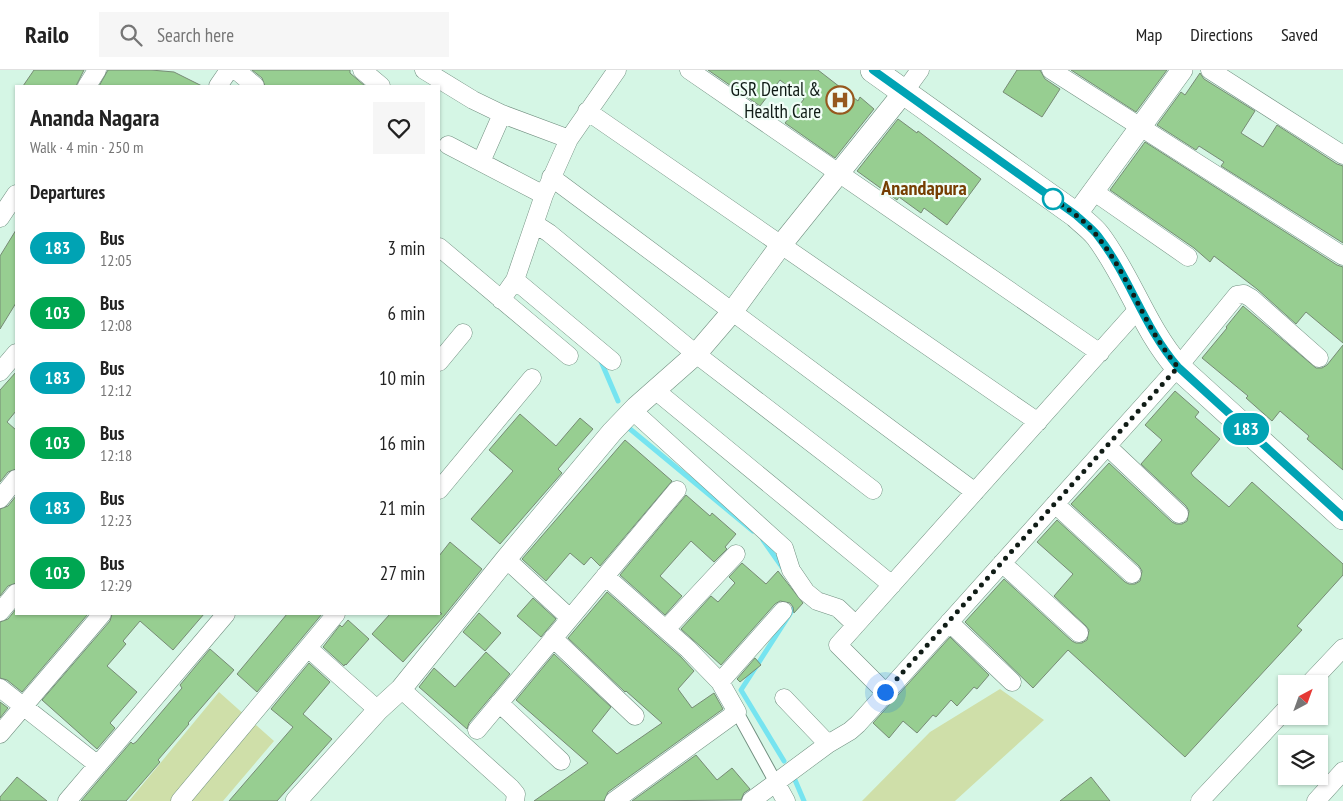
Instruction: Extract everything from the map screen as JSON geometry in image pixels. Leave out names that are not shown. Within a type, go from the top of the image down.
[{"type":"main road","points":[[873,70],[1076,215],[1096,234],[1108,250],[1160,344],[1178,367],[1343,517]]},
{"type":"street","points":[[88,85],[97,70]]},
{"type":"street","points":[[219,85],[229,70]]},
{"type":"street","points":[[236,70],[254,85]]},
{"type":"street","points":[[362,70],[380,85]]},
{"type":"street","points":[[424,70],[474,100],[502,114],[569,139]]},
{"type":"street","points":[[501,300],[515,280],[550,177],[569,139],[617,70]]},
{"type":"street","points":[[689,70],[1100,353]]},
{"type":"street","points":[[296,801],[378,710],[401,689],[612,432],[655,390],[696,354],[732,312],[781,245],[920,70]]},
{"type":"street","points":[[1050,70],[1343,256]]},
{"type":"street","points":[[1076,215],[1182,70]]},
{"type":"street","points":[[1210,70],[1343,155]]},
{"type":"street","points":[[587,111],[1038,422]]},
{"type":"street","points":[[481,162],[502,114]]},
{"type":"street","points":[[448,145],[544,195]]},
{"type":"street","points":[[550,177],[975,492]]},
{"type":"street","points":[[1093,191],[1188,257]]},
{"type":"street","points":[[0,218],[15,196]]},
{"type":"street","points":[[535,224],[549,233],[696,354],[873,490]]},
{"type":"street","points":[[440,248],[568,356]]},
{"type":"street","points":[[515,280],[612,361]]},
{"type":"street","points":[[751,801],[858,724],[1178,367],[1237,295],[1244,294],[1251,298],[1319,358]]},
{"type":"street","points":[[885,692],[838,645],[1140,307]]},
{"type":"street","points":[[440,361],[463,333]]},
{"type":"street","points":[[0,372],[15,354]]},
{"type":"street","points":[[440,489],[532,378]]},
{"type":"street","points":[[655,390],[892,585]]},
{"type":"street","points":[[633,411],[784,548],[791,570],[806,592],[817,600],[838,608],[856,625]]},
{"type":"street","points":[[1107,446],[1179,514]]},
{"type":"street","points":[[0,499],[15,480]]},
{"type":"street","points":[[477,730],[677,490]]},
{"type":"street","points":[[1055,504],[1132,574]]},
{"type":"street","points":[[666,629],[736,554]]},
{"type":"street","points":[[506,559],[570,618]]},
{"type":"street","points":[[1002,563],[1079,633]]},
{"type":"street","points":[[605,576],[688,649],[720,682],[786,801]]},
{"type":"street","points":[[0,612],[15,594]]},
{"type":"street","points":[[720,682],[783,610]]},
{"type":"street","points":[[0,734],[101,615]]},
{"type":"street","points":[[67,801],[225,615]]},
{"type":"street","points":[[180,801],[335,615]]},
{"type":"street","points":[[949,622],[1012,682]]},
{"type":"street","points":[[553,638],[634,716]]},
{"type":"street","points":[[308,648],[378,710]]},
{"type":"street","points":[[1318,675],[1343,648]]},
{"type":"street","points":[[0,688],[98,766]]},
{"type":"street","points":[[401,689],[510,788],[516,794],[515,801]]},
{"type":"street","points":[[784,698],[828,744]]},
{"type":"street","points":[[499,703],[561,761]]},
{"type":"street","points":[[614,801],[737,712]]},
{"type":"street","points":[[1200,801],[1278,718]]},
{"type":"street","points":[[1316,801],[1343,771]]},
{"type":"green space","points":[[1000,689],[1044,720],[955,801],[862,801],[930,732]]},
{"type":"green space","points":[[219,692],[274,741],[223,801],[129,801]]},
{"type":"building","points":[[34,70],[84,70],[76,85],[24,85]]},
{"type":"building","points":[[108,70],[151,70],[174,72],[200,85],[100,85]]},
{"type":"building","points":[[252,70],[350,70],[350,73],[364,85],[265,85],[262,78]]},
{"type":"building","points":[[708,70],[818,70],[858,101],[860,97],[874,109],[835,158],[785,123],[804,99],[780,80],[760,106]]},
{"type":"building","points":[[1017,70],[1040,70],[1045,79],[1060,89],[1042,117],[1003,92]]},
{"type":"building","points":[[1071,70],[1167,70],[1136,112]]},
{"type":"building","points":[[1200,73],[1204,79],[1255,111],[1241,133],[1263,147],[1277,125],[1343,166],[1343,243],[1221,166],[1224,162],[1199,146],[1196,150],[1157,125],[1181,92],[1185,95]]},
{"type":"building","points":[[898,119],[917,133],[918,131],[981,179],[947,225],[924,208],[921,213],[899,197],[897,200],[857,171]]},
{"type":"building","points":[[1145,142],[1337,265],[1343,267],[1343,343],[1306,312],[1296,324],[1257,289],[1214,256],[1210,262],[1194,248],[1110,190]]},
{"type":"building","points":[[15,232],[15,305],[0,329],[0,256]]},
{"type":"building","points":[[1243,306],[1316,368],[1322,368],[1327,365],[1343,345],[1343,470],[1307,439],[1309,436],[1280,411],[1272,421],[1246,398],[1248,396],[1202,358]]},
{"type":"building","points":[[15,373],[15,412],[7,422],[15,429],[15,469],[8,472],[0,482],[0,390]]},
{"type":"building","points":[[1175,391],[1199,412],[1195,417],[1220,439],[1191,473],[1193,476],[1229,507],[1252,482],[1343,564],[1343,575],[1297,626],[1302,630],[1185,757],[1068,650],[1033,688],[965,622],[1004,579],[1072,641],[1082,643],[1087,640],[1089,630],[1086,626],[1054,596],[1073,574],[1037,542],[1057,520],[1125,582],[1135,584],[1140,581],[1142,571],[1139,566],[1071,504],[1109,463],[1172,522],[1182,524],[1187,521],[1189,511],[1186,506],[1141,464],[1162,440],[1145,425]]},
{"type":"building","points":[[520,414],[556,446],[580,418],[593,429],[558,469],[562,473],[500,544],[471,519],[513,471],[489,450]]},
{"type":"building","points":[[625,440],[672,481],[600,566],[591,557],[584,565],[570,553],[546,581],[522,559]]},
{"type":"building","points":[[686,495],[710,516],[712,513],[736,534],[725,547],[727,549],[714,562],[691,541],[660,576],[682,596],[665,615],[620,575]]},
{"type":"building","points":[[15,497],[15,583],[8,586],[0,596],[0,509],[8,506]]},
{"type":"building","points":[[450,542],[482,569],[403,662],[372,634],[389,615],[442,614],[440,612],[440,555]]},
{"type":"building","points":[[742,563],[766,584],[778,571],[803,603],[794,613],[790,603],[780,601],[775,604],[721,665],[681,629],[711,596],[718,602],[735,583],[729,577]]},
{"type":"building","points":[[607,592],[681,657],[694,671],[678,689],[692,708],[714,693],[723,709],[608,792],[604,801],[534,801],[588,763],[516,700],[554,654],[611,707],[592,731],[617,754],[662,723],[625,692],[568,638]]},
{"type":"building","points":[[533,598],[556,619],[541,637],[517,616]]},
{"type":"building","points":[[15,610],[15,615],[87,615],[22,692],[7,680],[0,678],[0,622],[8,619]]},
{"type":"building","points":[[479,613],[501,633],[485,651],[463,632]]},
{"type":"building","points":[[112,615],[203,615],[173,650],[140,621],[123,641],[126,644],[107,666],[137,692],[110,723],[115,728],[97,749],[42,700],[110,621]]},
{"type":"building","points":[[286,615],[321,615],[257,692],[237,674]]},
{"type":"building","points":[[348,620],[369,639],[344,666],[323,647],[340,625],[342,627]]},
{"type":"building","points":[[950,637],[989,675],[977,689],[974,687],[957,706],[951,700],[936,717],[933,715],[917,733],[903,721],[889,738],[873,723]]},
{"type":"building","points":[[210,649],[234,670],[158,760],[160,762],[126,801],[81,801],[131,742],[133,744],[136,742],[182,688],[180,685]]},
{"type":"building","points":[[486,652],[510,674],[469,723],[467,729],[419,687],[434,668],[455,687]]},
{"type":"building","points":[[755,658],[761,665],[740,682],[737,679]]},
{"type":"building","points":[[309,663],[330,682],[303,714],[332,739],[277,801],[229,801],[293,727],[271,709]]},
{"type":"building","points":[[0,702],[8,708],[0,718]]},
{"type":"building","points":[[696,755],[717,780],[732,768],[750,789],[744,793],[741,800],[632,801]]},
{"type":"building","points":[[17,777],[47,801],[0,801],[0,797]]},
{"type":"building","points":[[1091,777],[1110,801],[1060,801]]},
{"type":"waterway","points":[[600,359],[618,401]]},
{"type":"waterway","points":[[630,429],[753,531]]},
{"type":"waterway","points":[[763,540],[782,567]]},
{"type":"waterway","points":[[784,761],[741,690],[797,603]]},
{"type":"waterway","points":[[795,780],[804,801]]},
{"type":"bus line","name":"183","points":[[873,70],[1076,215],[1096,234],[1118,266],[1160,344],[1178,367],[1343,517]]},
{"type":"place","name":"GSR Dental & Health Care","points":[[840,100]]},
{"type":"district","name":"Anandapura","points":[[924,188]]},
{"type":"route","points":[[885,692],[1178,367],[1160,344],[1108,250],[1096,234],[1076,215],[1053,199]]}]
